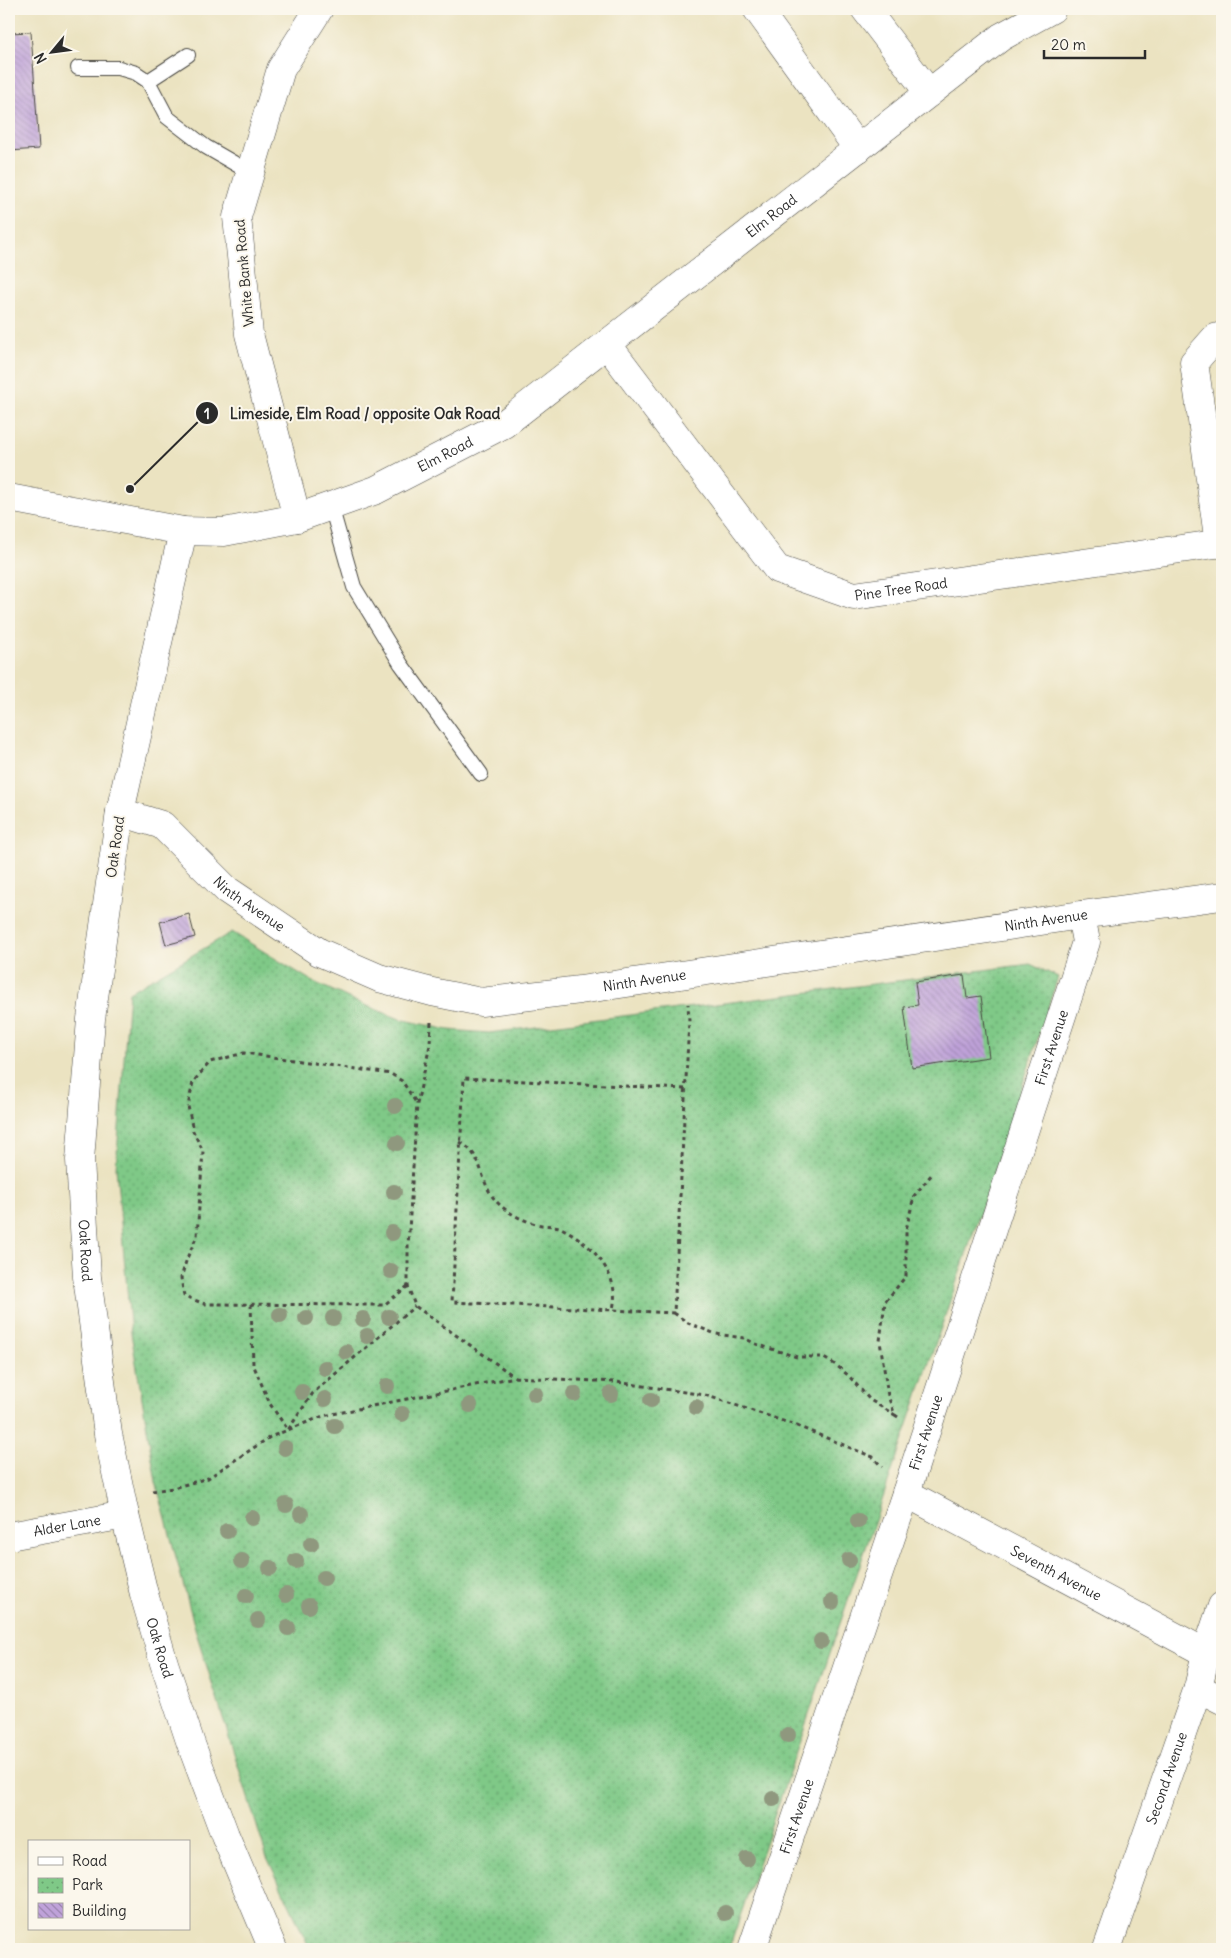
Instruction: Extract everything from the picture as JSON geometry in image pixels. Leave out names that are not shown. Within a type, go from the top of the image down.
[{"type":"street","name":"White Bank Road","points":[[297,518],[249,334],[237,217],[281,69],[319,9]]},
{"type":"street","points":[[757,9],[858,149]]},
{"type":"street","points":[[865,9],[929,93]]},
{"type":"street","name":"Elm Road","points":[[9,498],[183,531],[224,532],[297,518],[376,490],[504,424],[1001,37],[1052,9]]},
{"type":"street","name":"Pine Tree Road","points":[[607,344],[777,569],[854,596],[1221,543],[1194,362],[1215,338],[1222,336]]},
{"type":"street","name":"Oak Road","points":[[183,531],[120,812],[91,1019],[80,1160],[87,1277],[108,1434],[124,1515],[162,1654],[191,1744],[225,1835],[273,1949]]},
{"type":"street","name":"Ninth Avenue","points":[[120,812],[162,825],[227,890],[319,952],[379,978],[481,1002],[1222,896]]},
{"type":"street","name":"First Avenue","points":[[752,1949],[906,1493],[1086,942],[1080,915]]},
{"type":"street","name":"Seventh Avenue","points":[[906,1493],[1206,1653]]},
{"type":"street","name":"Alder Lane","points":[[9,1536],[124,1515]]},
{"type":"street","name":"Second Avenue","points":[[1107,1949],[1198,1688],[1206,1653],[1222,1610]]},
{"type":"street","points":[[1198,1688],[1222,1700]]},
{"type":"lane","points":[[148,81],[188,55]]},
{"type":"lane","points":[[78,68],[119,68],[136,73],[148,81],[168,117],[206,147],[250,173]]},
{"type":"lane","points":[[331,506],[354,587],[401,664],[481,774]]},
{"type":"path","points":[[674,1313],[689,1021],[686,974]]},
{"type":"path","points":[[432,992],[430,1045],[417,1104],[408,1246],[408,1286],[415,1306],[515,1377]]},
{"type":"path","points":[[408,1286],[384,1305],[205,1304],[184,1296],[181,1278],[187,1258],[197,1236],[203,1151],[193,1131],[188,1106],[193,1082],[210,1062],[244,1053],[391,1074],[402,1081],[417,1104]]},
{"type":"path","points":[[685,1089],[464,1078],[452,1302],[674,1313],[688,1323],[716,1334],[744,1338],[756,1344],[797,1357],[822,1357],[836,1365],[849,1376],[870,1400],[896,1416],[927,1428]]},
{"type":"path","points":[[460,1142],[470,1148],[478,1158],[483,1179],[489,1192],[500,1206],[522,1219],[537,1224],[558,1227],[581,1240],[602,1261],[609,1273],[614,1292],[613,1310]]},
{"type":"path","points":[[896,1416],[888,1396],[880,1341],[885,1302],[906,1276],[906,1230],[914,1196],[932,1174]]},
{"type":"path","points":[[251,1304],[253,1364],[270,1404],[288,1430]]},
{"type":"path","points":[[288,1430],[313,1393],[415,1306]]},
{"type":"path","points":[[173,1488],[208,1478],[270,1437],[323,1416],[515,1377],[616,1382],[705,1395],[792,1424],[872,1457],[906,1493]]},
{"type":"green space","points":[[232,932],[312,981],[400,1019],[449,1030],[489,1033],[1030,964],[1058,977],[991,1181],[729,1949],[310,1949],[266,1855],[196,1632],[156,1482],[131,1333],[116,1168],[129,992]]},
{"type":"building","points":[[31,32],[39,149],[9,151],[9,33]]},
{"type":"building","points":[[189,914],[195,937],[166,945],[160,922]]},
{"type":"building","points":[[964,975],[967,998],[981,996],[989,1057],[912,1068],[904,1007],[918,1005],[915,982]]},
{"type":"place","name":"Limeside, Elm Road / opposite Oak Road","points":[[130,489]]}]
